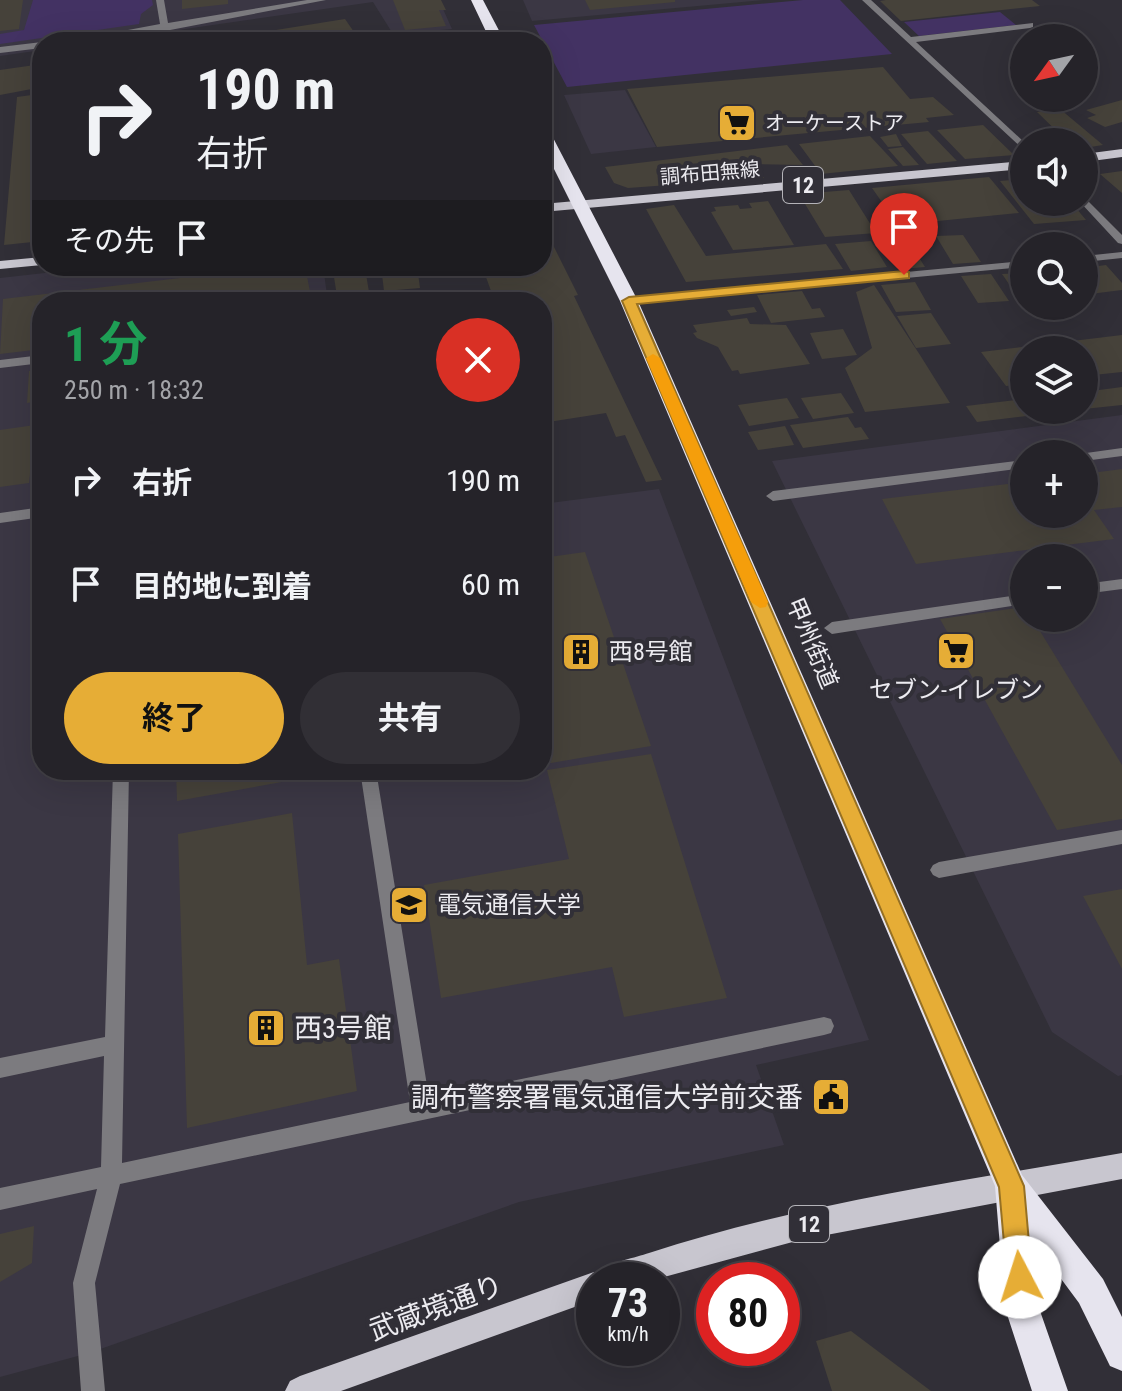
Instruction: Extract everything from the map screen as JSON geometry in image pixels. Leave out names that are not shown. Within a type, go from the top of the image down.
[{"type":"highway","points":[[477,0],[493,32]]},
{"type":"highway","name":"甲州街道","points":[[552,148],[629,301],[1011,1186],[1091,1291],[1122,1354]]},
{"type":"highway","name":"甲州街道","points":[[1011,1186],[1022,1308],[1050,1391]]},
{"type":"main road","points":[[1098,156],[1122,153]]},
{"type":"main road","name":"調布田無線","points":[[552,207],[1010,166]]},
{"type":"main road","points":[[0,265],[32,262]]},
{"type":"main road","points":[[1011,1186],[1122,1166]]},
{"type":"main road","name":"12","points":[[666,1262],[806,1225],[1011,1186]]},
{"type":"main road","name":"武蔵境通り","points":[[300,1391],[576,1292]]},
{"type":"street","points":[[160,0],[165,28]]},
{"type":"street","points":[[256,0],[259,12]]},
{"type":"street","points":[[137,32],[322,0]]},
{"type":"street","points":[[866,0],[1010,134]]},
{"type":"street","points":[[910,40],[1010,28]]},
{"type":"street","points":[[0,50],[32,46]]},
{"type":"street","points":[[1098,215],[1122,241]]},
{"type":"street","points":[[1098,258],[1122,255]]},
{"type":"street","points":[[629,301],[1010,265]]},
{"type":"street","points":[[0,364],[32,360]]},
{"type":"street","points":[[1098,455],[1122,452]]},
{"type":"street","points":[[773,496],[1010,466]]},
{"type":"street","points":[[0,518],[32,513]]},
{"type":"street","points":[[1098,587],[1122,584]]},
{"type":"street","points":[[832,628],[1010,601]]},
{"type":"street","points":[[93,1391],[84,1283],[111,1177],[121,780]]},
{"type":"street","points":[[370,780],[421,1110]]},
{"type":"street","points":[[939,870],[1122,837]]},
{"type":"street","points":[[0,1199],[824,1026]]},
{"type":"street","points":[[0,1068],[113,1045]]},
{"type":"shaded area","points":[[0,0],[439,0],[452,29],[392,32],[373,2],[164,32],[32,32],[32,51],[0,56]]},
{"type":"shaded area","points":[[33,0],[152,0],[153,5],[141,14],[139,24],[83,32],[32,32],[32,39],[0,44],[0,34],[24,30]]},
{"type":"shaded area","points":[[523,0],[764,0],[532,21]]},
{"type":"shaded area","points":[[803,0],[840,0],[892,54],[567,87],[552,59],[552,32],[538,32],[534,25]]},
{"type":"shaded area","points":[[1000,12],[1015,24],[919,36],[904,22]]},
{"type":"shaded area","points":[[625,90],[656,147],[591,154],[564,95]]},
{"type":"shaded area","name":"電気通信大学","points":[[32,274],[324,276],[327,292],[32,292],[32,780],[552,780],[552,503],[659,489],[869,1040],[756,1065],[784,1145],[519,1202],[89,1353],[0,1377],[0,278]]},
{"type":"shaded area","points":[[1122,415],[1122,1075],[1118,1076],[1052,1032],[772,461],[1054,424],[1098,424],[1098,418]]},
{"type":"building","points":[[0,0],[23,0],[19,29],[0,31]]},
{"type":"building","points":[[182,0],[228,0],[228,4],[182,9]]},
{"type":"building","points":[[393,0],[441,0],[446,10],[439,10],[446,26],[405,30]]},
{"type":"building","points":[[585,0],[675,0],[675,2],[590,10]]},
{"type":"building","points":[[1032,0],[1040,6],[901,21],[880,1]]},
{"type":"building","points":[[345,19],[354,32],[263,32]]},
{"type":"building","points":[[32,65],[32,89],[0,95],[0,70]]},
{"type":"building","points":[[883,67],[910,99],[933,97],[954,115],[926,118],[929,122],[657,147],[627,89]]},
{"type":"building","points":[[32,95],[32,242],[4,245],[17,97]]},
{"type":"building","points":[[1122,100],[1122,122],[1105,127],[1087,118],[1096,115],[1090,112],[1098,112],[1098,107]]},
{"type":"building","points":[[1037,112],[1064,112],[1083,128],[1054,128]]},
{"type":"building","points":[[983,125],[1010,151],[1010,155],[965,159],[937,130]]},
{"type":"building","points":[[928,131],[957,161],[927,164],[901,134]]},
{"type":"building","points":[[896,134],[902,146],[888,147],[880,137]]},
{"type":"building","points":[[870,136],[898,166],[821,174],[799,144]]},
{"type":"building","points":[[787,145],[803,165],[755,164],[764,178],[628,188],[614,183],[605,167]]},
{"type":"building","points":[[903,147],[919,165],[903,166],[888,149]]},
{"type":"building","points":[[1122,171],[1122,193],[1100,174]]},
{"type":"building","points":[[989,177],[1010,202],[1010,214],[898,225],[872,188]]},
{"type":"building","points":[[1010,180],[1010,194],[1000,181]]},
{"type":"building","points":[[849,190],[876,233],[825,237],[799,194]]},
{"type":"building","points":[[768,201],[794,245],[733,250],[711,212],[716,211],[714,207],[738,205],[740,209],[752,208],[749,203]]},
{"type":"building","points":[[674,205],[706,256],[826,244],[843,269],[686,282],[646,209]]},
{"type":"building","points":[[1028,216],[1083,216],[1086,220],[1034,224]]},
{"type":"building","points":[[963,235],[981,262],[953,264],[936,236]]},
{"type":"building","points":[[906,237],[925,267],[902,269],[884,239]]},
{"type":"building","points":[[871,241],[887,267],[851,271],[835,244]]},
{"type":"building","points":[[552,243],[662,480],[646,482],[625,435],[616,437],[606,413],[552,421],[552,292],[491,292],[486,276],[552,276]]},
{"type":"building","points":[[1106,265],[1122,283],[1122,290],[1098,293],[1098,266]]},
{"type":"building","points":[[991,274],[1009,301],[978,303],[961,276]]},
{"type":"building","points":[[1002,274],[1010,274],[1010,286]]},
{"type":"building","points":[[197,276],[307,276],[310,292],[62,292]]},
{"type":"building","points":[[334,276],[366,276],[369,292],[336,292]]},
{"type":"building","points":[[382,276],[418,276],[420,288],[384,291]]},
{"type":"building","points":[[915,282],[931,310],[896,312],[881,285]]},
{"type":"building","points":[[874,285],[950,403],[865,412],[845,368],[872,348],[856,292]]},
{"type":"building","points":[[802,291],[812,309],[820,308],[825,317],[771,323],[757,295]]},
{"type":"building","points":[[32,296],[32,350],[0,354],[3,299]]},
{"type":"building","points":[[754,307],[757,312],[731,316],[727,310]]},
{"type":"building","points":[[931,313],[951,344],[916,348],[897,316]]},
{"type":"building","points":[[747,318],[750,324],[786,325],[810,364],[740,374],[738,370],[732,371],[718,347],[697,338],[693,333],[697,332],[693,325]]},
{"type":"building","points":[[843,329],[857,355],[822,359],[810,333]]},
{"type":"building","points":[[1122,335],[1122,372],[1098,375],[1098,338]]},
{"type":"building","points":[[1010,349],[1010,386],[1006,386],[981,352]]},
{"type":"building","points":[[29,371],[32,371],[32,402],[27,403]]},
{"type":"building","points":[[1122,387],[1122,405],[1098,408],[1098,390]]},
{"type":"building","points":[[841,393],[854,413],[813,419],[801,398]]},
{"type":"building","points":[[787,398],[799,418],[749,426],[738,405]]},
{"type":"building","points":[[1010,401],[1010,418],[977,422],[966,406]]},
{"type":"building","points":[[848,417],[855,428],[861,427],[869,439],[803,448],[790,425]]},
{"type":"building","points":[[32,425],[29,483],[0,487],[0,430]]},
{"type":"building","points":[[785,426],[794,445],[758,450],[748,432]]},
{"type":"building","points":[[1122,469],[1122,507],[1098,510],[1098,472]]},
{"type":"building","points":[[1010,484],[1010,528],[1098,528],[1098,516],[1114,539],[1074,544],[1010,544],[1010,552],[916,564],[882,499]]},
{"type":"building","name":"西8号館","points":[[585,552],[651,746],[552,763],[552,557]]},
{"type":"building","points":[[1010,609],[1010,632],[1041,632],[1122,765],[1122,819],[1057,830],[940,619]]},
{"type":"building","points":[[651,754],[727,998],[624,1017],[612,967],[441,998],[424,885],[569,859],[549,780],[552,780],[552,769]]},
{"type":"building","points":[[176,780],[287,780],[287,781],[177,801]]},
{"type":"building","name":"西3号館","points":[[292,813],[307,965],[339,959],[357,1091],[187,1128],[178,834]]},
{"type":"building","points":[[1122,889],[1122,969],[1083,896]]},
{"type":"building","points":[[34,1226],[32,1263],[0,1282],[0,1234]]},
{"type":"building","points":[[851,1331],[931,1391],[832,1391],[816,1341]]},
{"type":"slow traffic","points":[[653,358],[760,602]]},
{"type":"place","name":"オーケーストア","points":[[737,123]]},
{"type":"place","name":"セブン-イレブン","points":[[956,651]]},
{"type":"place","name":"西8号館","points":[[581,652]]},
{"type":"place","name":"電気通信大学","points":[[409,905]]},
{"type":"place","name":"西3号館","points":[[266,1028]]},
{"type":"place","name":"調布警察署電気通信大学前交番","points":[[831,1097]]},
{"type":"route","points":[[904,275],[629,301],[1011,1186],[1020,1277]]}]
